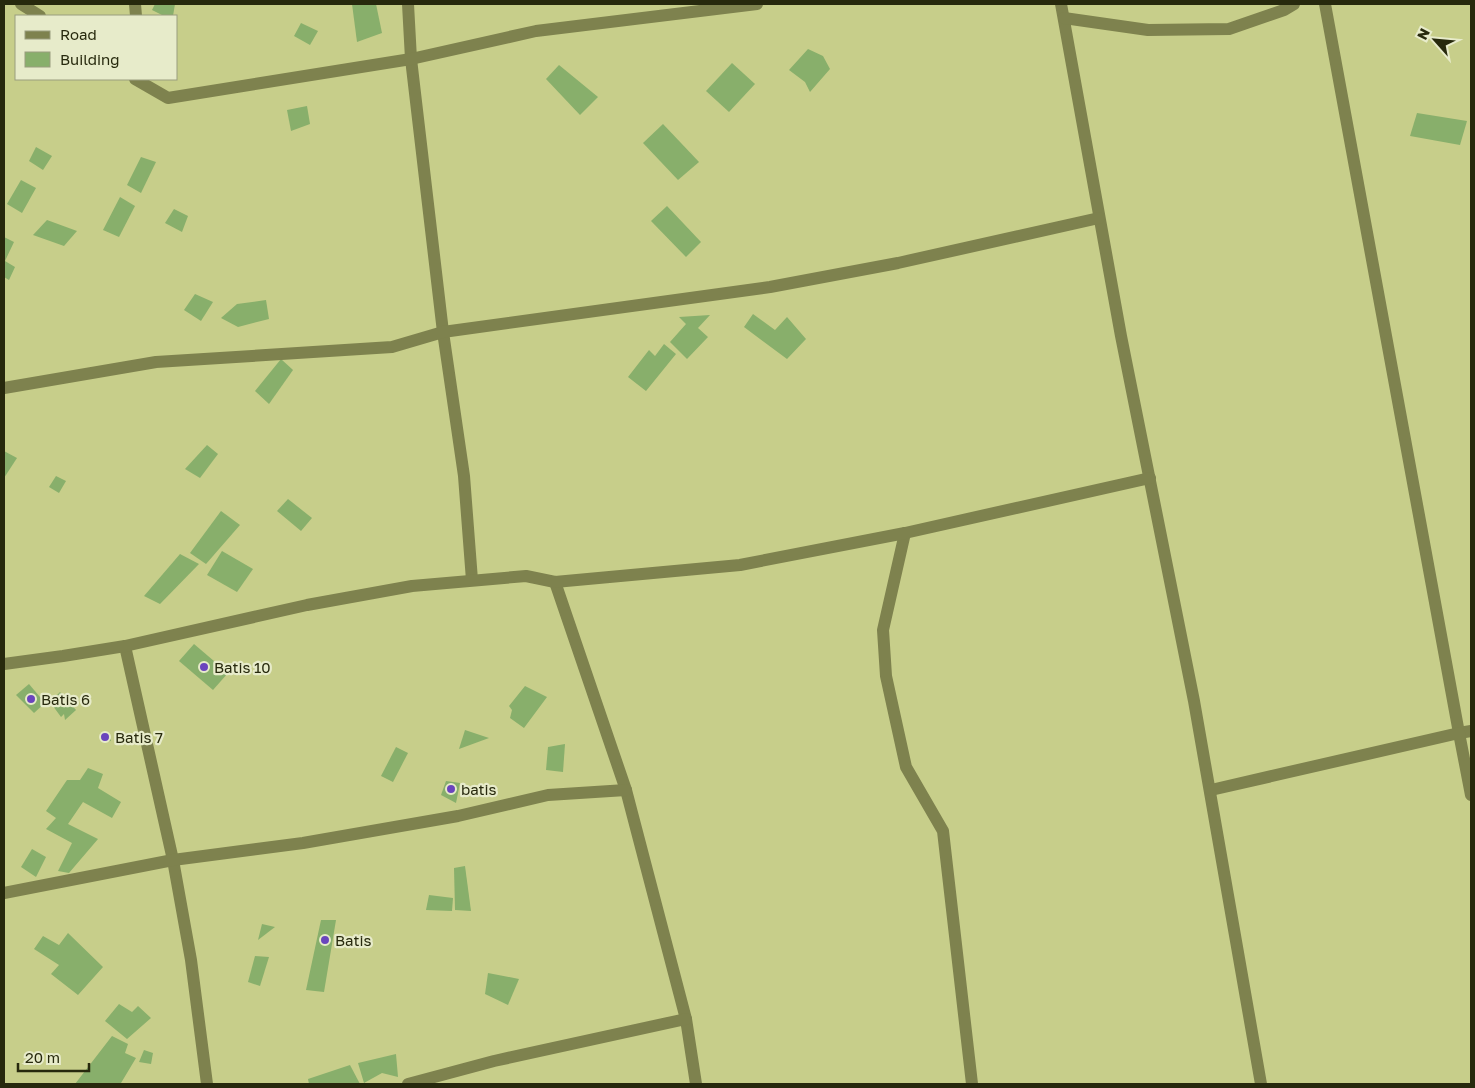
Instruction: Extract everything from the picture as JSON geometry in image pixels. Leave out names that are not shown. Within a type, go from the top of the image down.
[{"type":"street","points":[[21,4],[38,15]]},
{"type":"street","points":[[408,4],[411,58],[443,332],[464,476],[472,580]]},
{"type":"street","points":[[139,80],[168,98],[411,58],[536,32],[757,4]]},
{"type":"street","points":[[1061,4],[1121,336],[1211,790],[1261,1084]]},
{"type":"street","points":[[1064,18],[1148,30],[1229,29],[1284,10],[1294,4]]},
{"type":"street","points":[[1325,4],[1465,732],[1471,795]]},
{"type":"street","points":[[4,388],[156,362],[392,347],[443,332],[770,286],[898,263],[1099,218]]},
{"type":"street","points":[[4,664],[125,646],[307,605],[412,586],[526,576],[555,582],[740,565],[905,533],[1150,478]]},
{"type":"street","points":[[905,533],[883,630],[886,676],[906,767],[943,831],[972,1084]]},
{"type":"street","points":[[555,582],[626,790],[686,1019],[696,1084]]},
{"type":"street","points":[[125,646],[173,860],[191,960],[207,1084]]},
{"type":"street","points":[[1211,790],[1465,732]]},
{"type":"street","points":[[4,893],[173,860],[303,844],[458,816],[548,795],[626,790]]},
{"type":"street","points":[[408,1084],[494,1061],[686,1019]]},
{"type":"building","points":[[155,4],[175,4],[173,15],[162,15],[152,10]]},
{"type":"building","points":[[352,4],[376,4],[382,33],[357,42]]},
{"type":"building","points":[[301,23],[318,31],[310,45],[294,36]]},
{"type":"building","points":[[808,49],[823,56],[830,69],[810,92],[805,82],[789,70]]},
{"type":"building","points":[[732,63],[755,84],[729,112],[706,91]]},
{"type":"building","points":[[559,65],[598,97],[580,115],[546,79]]},
{"type":"building","points":[[307,106],[310,124],[291,131],[287,110]]},
{"type":"building","points":[[1417,113],[1467,121],[1460,145],[1410,136]]},
{"type":"building","points":[[663,124],[699,162],[678,180],[643,143]]},
{"type":"building","points":[[36,147],[52,156],[43,170],[29,161]]},
{"type":"building","points":[[141,157],[156,162],[141,193],[127,185]]},
{"type":"building","points":[[21,180],[36,188],[22,213],[7,204]]},
{"type":"building","points":[[120,197],[135,206],[119,237],[103,230]]},
{"type":"building","points":[[667,206],[701,242],[686,257],[651,221]]},
{"type":"building","points":[[174,209],[188,216],[182,232],[165,223]]},
{"type":"building","points":[[47,220],[77,231],[64,246],[33,235]]},
{"type":"building","points":[[4,237],[14,242],[5,261],[15,267],[9,280],[4,277]]},
{"type":"building","points":[[195,294],[213,302],[201,321],[184,310]]},
{"type":"building","points":[[266,300],[269,319],[238,327],[221,318],[237,304]]},
{"type":"building","points":[[753,314],[775,330],[787,317],[806,339],[787,359],[744,327]]},
{"type":"building","points":[[710,315],[698,328],[708,337],[687,359],[670,342],[686,324],[679,317]]},
{"type":"building","points":[[664,344],[676,354],[646,391],[628,377],[649,350],[655,356]]},
{"type":"building","points":[[281,359],[293,370],[269,404],[255,391]]},
{"type":"building","points":[[207,445],[218,454],[200,478],[185,469]]},
{"type":"building","points":[[4,451],[17,458],[4,478]]},
{"type":"building","points":[[56,476],[66,481],[59,493],[49,487]]},
{"type":"building","points":[[288,499],[312,518],[301,531],[277,511]]},
{"type":"building","points":[[221,511],[240,525],[206,564],[190,553]]},
{"type":"building","points":[[222,551],[253,569],[237,592],[207,575]]},
{"type":"building","points":[[180,554],[199,564],[160,604],[144,596]]},
{"type":"building","name":"Batis 10","points":[[194,644],[228,673],[213,690],[179,661]]},
{"type":"building","name":"Batis 6","points":[[29,684],[45,703],[34,713],[16,695]]},
{"type":"building","points":[[525,686],[547,697],[524,728],[510,718],[512,710],[509,706]]},
{"type":"building","points":[[60,692],[76,710],[65,720],[64,714],[61,717],[50,702]]},
{"type":"building","name":"Batis","points":[[465,730],[489,738],[459,749]]},
{"type":"building","name":"Batis 7","points":[[100,733],[108,733],[111,741],[103,742]]},
{"type":"building","points":[[565,744],[563,772],[546,770],[548,747]]},
{"type":"building","points":[[396,747],[408,753],[393,782],[381,776]]},
{"type":"building","points":[[88,768],[103,774],[98,788],[121,802],[112,818],[83,802],[68,824],[98,839],[69,873],[58,871],[72,843],[46,829],[56,818],[46,811],[67,780],[80,780]]},
{"type":"building","name":"batis","points":[[446,781],[460,783],[456,803],[441,795]]},
{"type":"building","points":[[32,849],[46,857],[36,877],[21,867]]},
{"type":"building","points":[[465,866],[471,911],[455,910],[454,868]]},
{"type":"building","points":[[429,895],[453,898],[452,911],[426,910]]},
{"type":"building","name":"Batis","points":[[321,920],[336,920],[324,992],[306,990]]},
{"type":"building","points":[[262,924],[275,927],[258,940]]},
{"type":"building","points":[[68,933],[103,967],[78,995],[51,974],[59,965],[34,949],[43,936],[59,945]]},
{"type":"building","points":[[255,956],[269,957],[260,986],[248,982]]},
{"type":"building","points":[[488,973],[519,979],[508,1005],[485,994]]},
{"type":"building","points":[[119,1004],[132,1012],[138,1006],[151,1018],[127,1039],[105,1021]]},
{"type":"building","points":[[112,1036],[128,1044],[125,1053],[136,1058],[121,1083],[123,1084],[75,1084]]},
{"type":"building","points":[[144,1050],[153,1053],[151,1064],[139,1062]]},
{"type":"building","points":[[396,1054],[398,1077],[382,1073],[364,1083],[358,1063]]},
{"type":"building","points":[[350,1065],[360,1084],[309,1084],[308,1079]]},
{"type":"place","name":"Batis 10","points":[[204,667]]},
{"type":"place","name":"Batis 6","points":[[31,699]]},
{"type":"place","name":"Batis 7","points":[[105,737]]},
{"type":"place","name":"batis","points":[[451,789]]},
{"type":"place","name":"Batis","points":[[325,940]]}]
